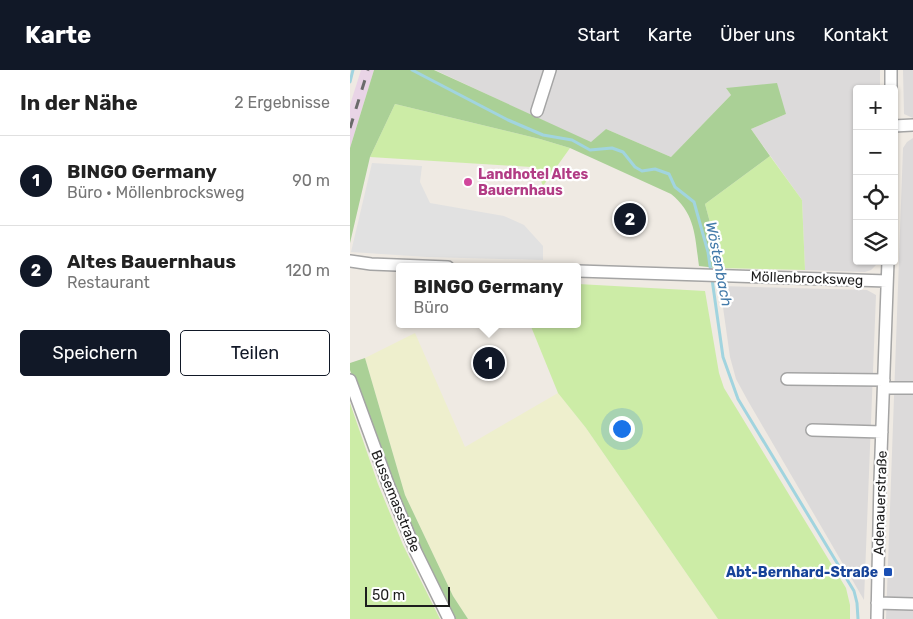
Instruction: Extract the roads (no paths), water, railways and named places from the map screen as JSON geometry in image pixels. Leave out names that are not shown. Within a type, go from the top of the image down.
[{"type":"street","points":[[537,111],[550,70]]},
{"type":"street","points":[[891,70],[891,85]]},
{"type":"street","points":[[898,126],[913,125]]},
{"type":"street","points":[[350,261],[396,265]]},
{"type":"street","name":"Adenauerstraße","points":[[877,619],[888,265]]},
{"type":"street","name":"Möllenbrocksweg","points":[[581,271],[887,281]]},
{"type":"street","points":[[787,379],[884,384],[913,388]]},
{"type":"street","name":"Bussemasstraße","points":[[350,380],[388,484],[416,552],[449,619]]},
{"type":"street","points":[[812,430],[882,432]]},
{"type":"street","points":[[877,603],[913,604]]},
{"type":"waterway","points":[[350,82],[353,70]]},
{"type":"waterway","name":"Wöstenbach","points":[[412,70],[508,120],[543,135],[572,140],[590,150],[612,148],[623,152],[635,167],[642,171],[655,169],[669,174],[675,187],[694,202],[708,252],[711,273]]},
{"type":"waterway","name":"Wöstenbach","points":[[712,279],[723,357],[738,399],[854,591],[858,619]]},
{"type":"railway","points":[[350,128],[368,70]]},
{"type":"place","name":"Landhotel Altes Bauernhaus","points":[[468,182]]},
{"type":"place","name":"Altes Bauernhaus","points":[[630,219]]},
{"type":"place","name":"BINGO Germany","points":[[489,363]]},
{"type":"place","name":"Abt-Bernhard-Straße","points":[[888,572]]}]
